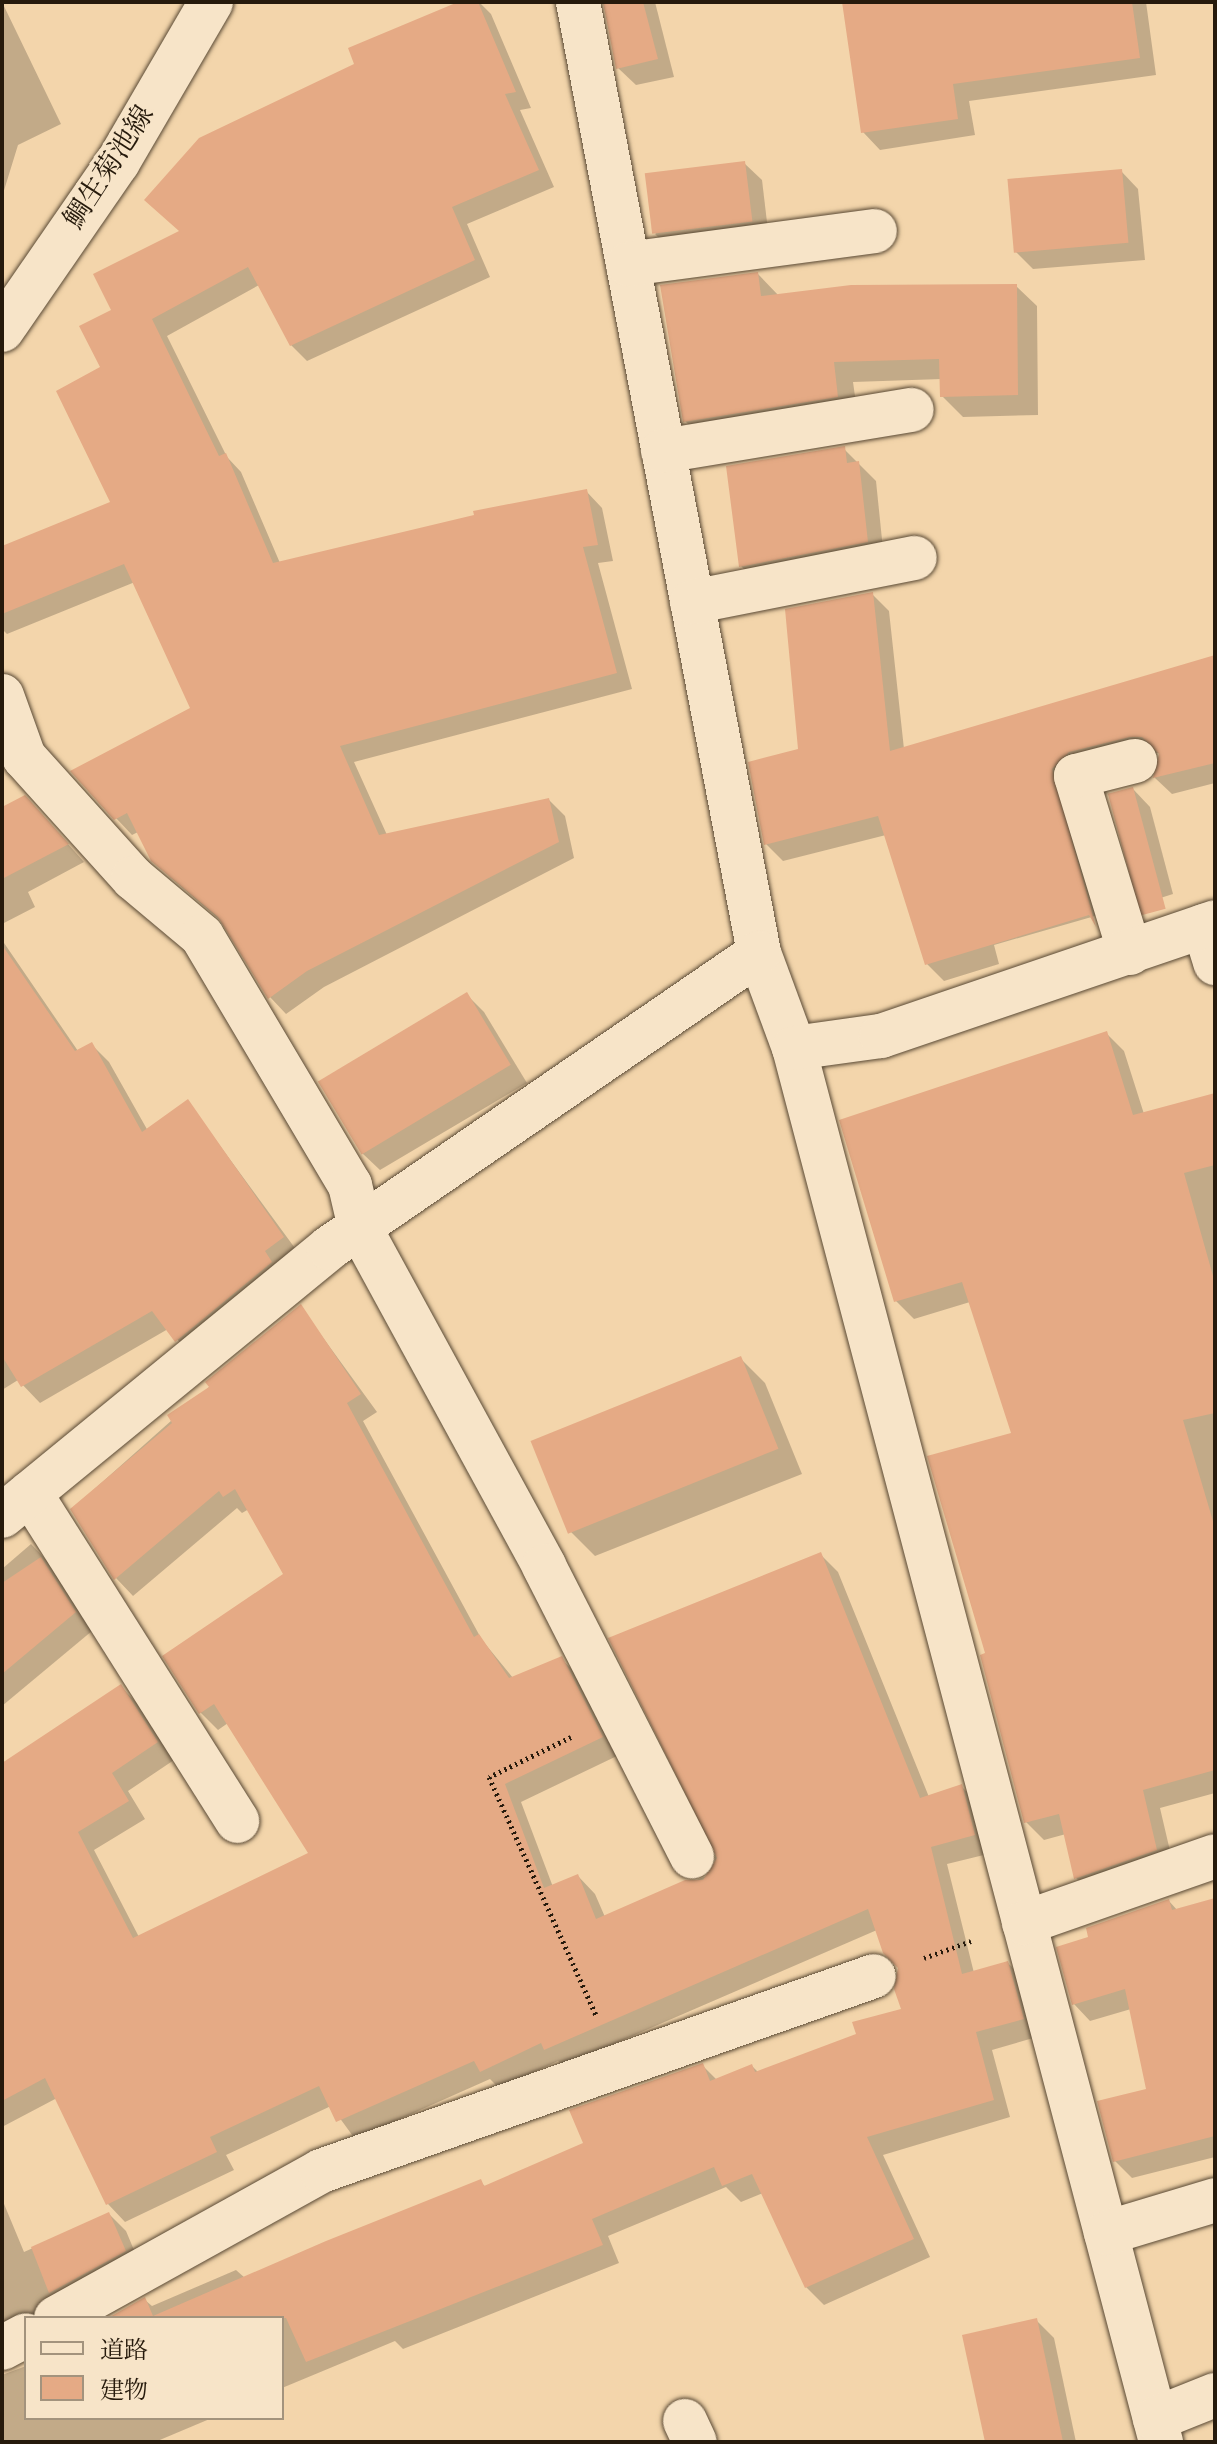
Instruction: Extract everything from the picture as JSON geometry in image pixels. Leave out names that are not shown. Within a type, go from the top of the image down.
[{"type":"street","name":"鯛生菊池線","points":[[2,330],[118,162],[211,2]]},
{"type":"street","points":[[578,2],[759,953],[794,1048],[1158,2430],[1215,2395]]},
{"type":"street","points":[[628,264],[875,231]]},
{"type":"street","points":[[663,451],[912,410]]},
{"type":"street","points":[[692,602],[915,558]]},
{"type":"street","points":[[2,696],[24,757],[133,878],[202,936],[350,1185],[360,1228],[692,1857]]},
{"type":"street","points":[[1130,953],[1076,776],[1135,761]]},
{"type":"street","points":[[794,1048],[881,1036],[1130,953],[1211,937]]},
{"type":"street","points":[[237,1821],[16,1505],[360,1228],[759,953]]},
{"type":"street","points":[[1024,1923],[1215,1856]]},
{"type":"street","points":[[60,2316],[321,2171],[874,1976]]},
{"type":"street","points":[[1106,2233],[1215,2200]]},
{"type":"street","points":[[2,2348],[24,2336]]},
{"type":"path","points":[[618,2065],[489,1777],[619,1714]]},
{"type":"path","points":[[874,1976],[1024,1923]]},
{"type":"building","points":[[458,2],[478,2],[516,92],[505,94],[539,170],[452,207],[475,260],[290,346],[248,267],[152,319],[219,456],[226,453],[273,563],[474,515],[473,511],[587,489],[598,545],[583,547],[617,673],[340,746],[379,835],[549,798],[559,842],[307,971],[268,999],[218,917],[151,861],[127,813],[114,820],[70,771],[190,708],[124,564],[2,614],[2,546],[110,502],[56,391],[100,367],[79,326],[111,310],[93,274],[179,231],[144,200],[199,138],[354,64],[348,48]]},
{"type":"building","points":[[603,2],[643,2],[658,59],[616,69]]},
{"type":"building","points":[[842,2],[1132,2],[1140,58],[953,84],[958,119],[861,133]]},
{"type":"building","points":[[745,161],[752,222],[652,234],[645,173]]},
{"type":"building","points":[[1122,169],[1128,243],[1014,253],[1007,179]]},
{"type":"building","points":[[758,272],[761,296],[851,285],[1017,284],[1018,395],[940,397],[939,359],[834,362],[838,397],[683,422],[660,285]]},
{"type":"building","points":[[845,446],[847,463],[859,461],[868,542],[739,567],[726,466]]},
{"type":"building","points":[[873,592],[890,751],[1215,655],[1215,763],[1153,778],[1159,754],[1142,737],[1130,737],[1069,752],[1052,769],[1096,927],[1089,915],[925,965],[878,816],[764,845],[748,762],[798,749],[785,609]]},
{"type":"building","points":[[1133,787],[1166,909],[1140,915],[1108,794]]},
{"type":"building","points":[[25,795],[69,844],[2,879],[2,807]]},
{"type":"building","points":[[2,945],[75,1051],[92,1042],[142,1132],[188,1099],[284,1237],[265,1251],[272,1262],[175,1342],[152,1311],[21,1387],[2,1356]]},
{"type":"building","points":[[467,992],[511,1065],[362,1154],[318,1082]]},
{"type":"building","points":[[1107,1031],[1133,1115],[1215,1093],[1215,1165],[1184,1173],[1215,1283],[1215,1413],[1183,1420],[1215,1528],[1215,1770],[1143,1790],[1157,1850],[1074,1879],[1059,1814],[1024,1823],[980,1655],[985,1653],[927,1456],[1011,1433],[962,1282],[894,1302],[839,1120]]},
{"type":"building","points":[[301,1304],[361,1394],[347,1403],[474,1637],[479,1634],[509,1678],[562,1656],[603,1737],[505,1784],[544,1888],[578,1874],[596,1919],[685,1880],[703,1880],[717,1858],[608,1638],[821,1552],[920,1798],[962,1784],[975,1835],[931,1847],[962,1974],[1008,1961],[1024,2019],[976,2032],[994,2100],[867,2137],[914,2239],[805,2288],[752,2174],[722,2186],[714,2167],[592,2219],[603,2245],[306,2362],[284,2316],[153,2316],[326,2241],[481,2179],[484,2186],[583,2143],[569,2110],[703,2063],[710,2081],[752,2064],[755,2072],[856,2034],[852,2022],[901,2009],[894,1989],[898,1968],[883,1953],[868,1909],[544,2050],[541,2043],[480,2072],[474,2061],[336,2122],[319,2086],[210,2137],[217,2152],[106,2205],[45,2078],[2,2101],[2,1763],[121,1684],[158,1742],[112,1773],[129,1801],[78,1832],[133,1938],[308,1853],[214,1704],[199,1714],[162,1656],[283,1574],[235,1489],[223,1497],[219,1491],[114,1580],[70,1509],[172,1423],[167,1415],[209,1387],[205,1382]]},
{"type":"building","points":[[741,1356],[778,1449],[568,1534],[531,1441]]},
{"type":"building","points":[[41,1557],[76,1612],[2,1674],[2,1583]]},
{"type":"building","points":[[1215,1898],[1215,2136],[1113,2162],[1097,2101],[1146,2089],[1125,1989],[1072,2005],[1056,1947],[1088,1937],[1086,1928],[1169,1899],[1172,1910]]},
{"type":"building","points":[[109,2212],[126,2251],[49,2293],[31,2247]]},
{"type":"building","points":[[145,2297],[153,2316],[112,2316]]},
{"type":"building","points":[[1037,2318],[1063,2442],[985,2442],[962,2335]]}]
